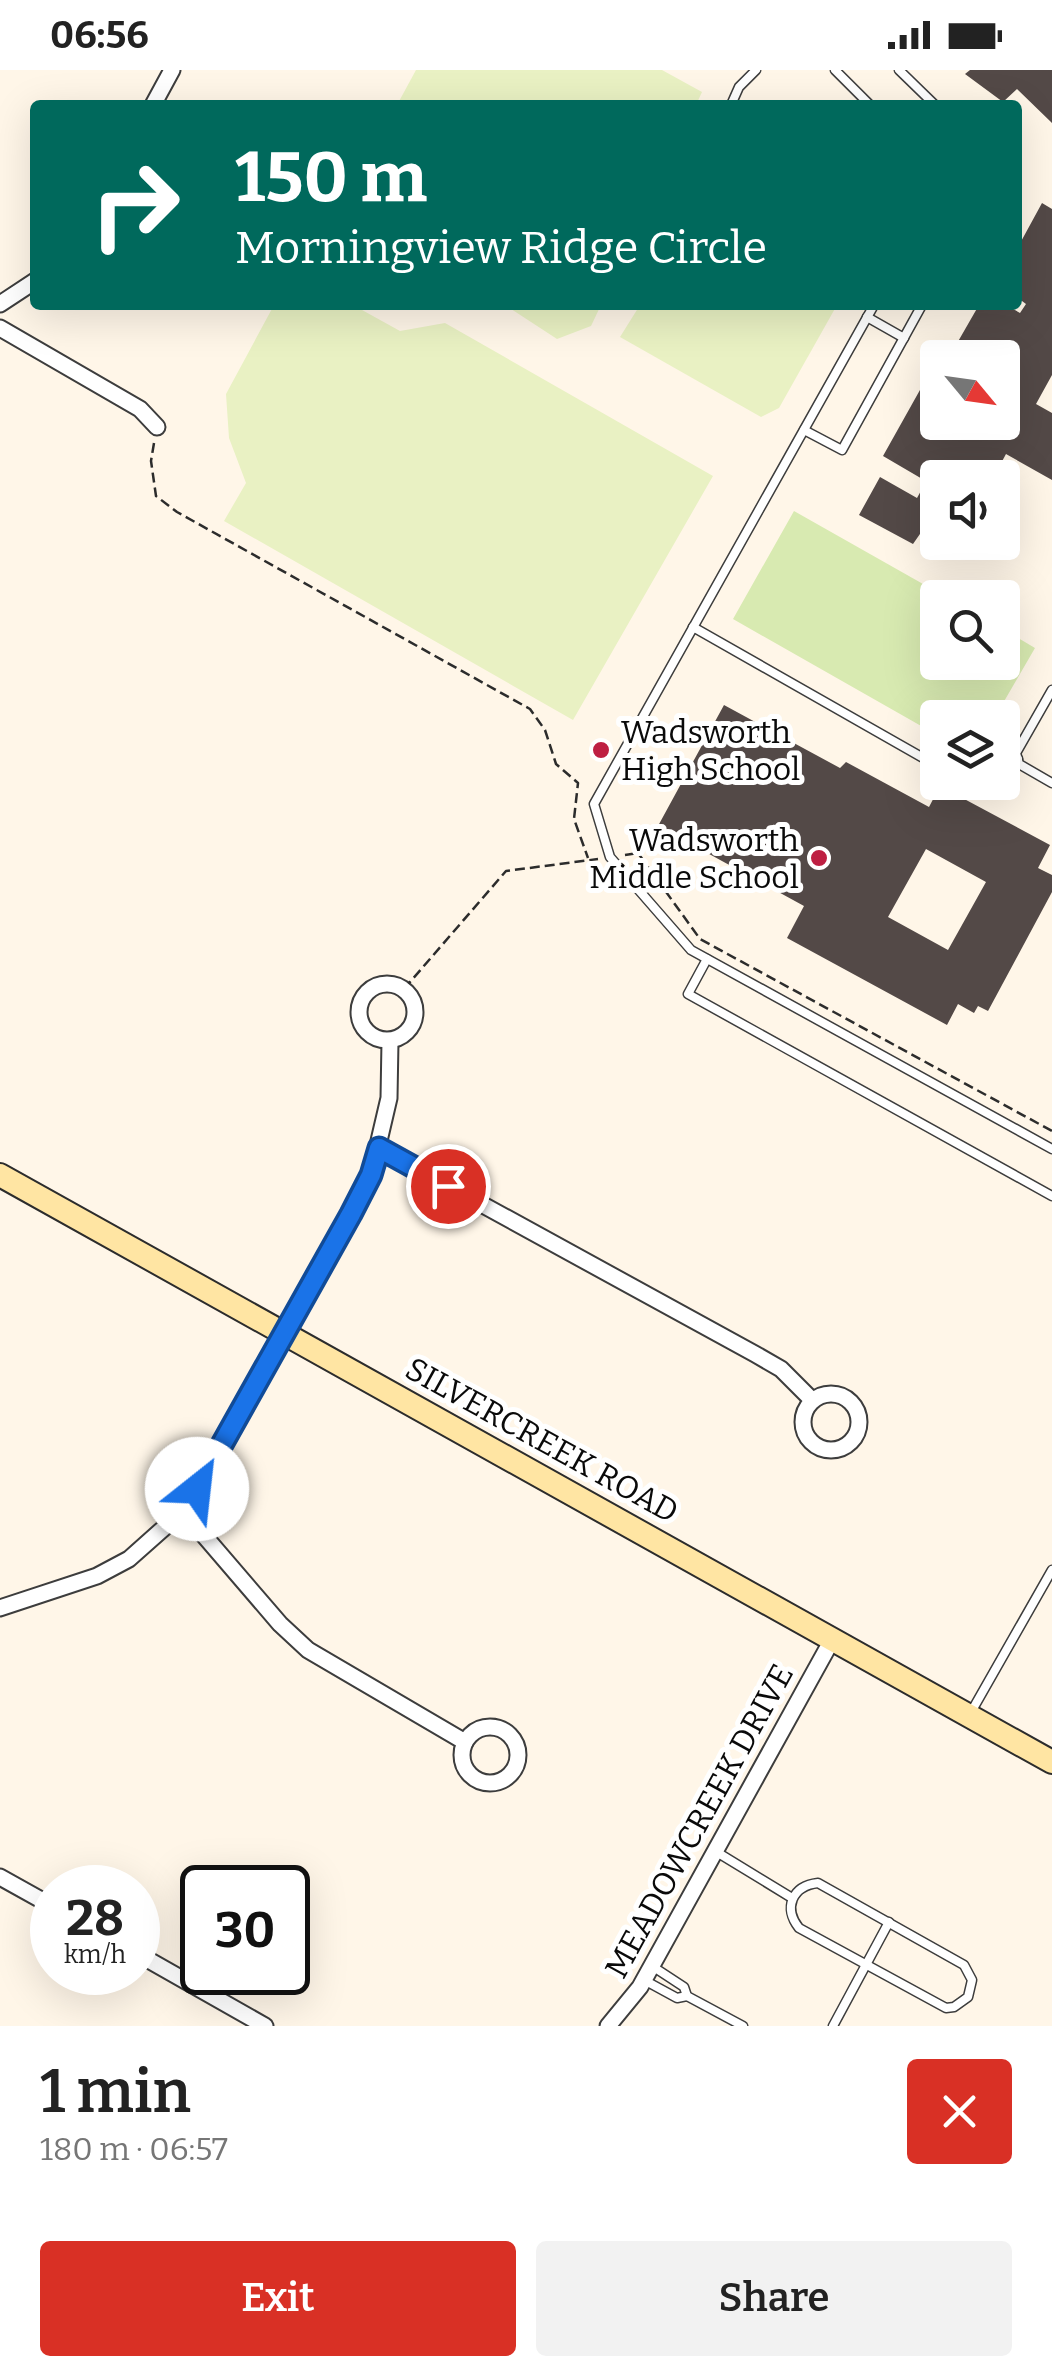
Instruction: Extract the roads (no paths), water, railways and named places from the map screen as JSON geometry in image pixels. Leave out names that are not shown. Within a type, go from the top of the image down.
[{"type":"street","points":[[155,100],[172,70]]},
{"type":"street","points":[[0,304],[30,284]]},
{"type":"street","points":[[0,328],[140,408],[157,427]]},
{"type":"street","points":[[0,1608],[98,1576],[129,1559],[183,1512],[371,1175],[389,1098],[390,1041]]},
{"type":"street","points":[[379,1148],[755,1354],[781,1370],[812,1400]]},
{"type":"street","name":"SILVERCREEK ROAD","points":[[0,1175],[1052,1762]]},
{"type":"street","points":[[183,1512],[280,1624],[308,1650],[465,1742]]},
{"type":"street","name":"MEADOWCREEK DRIVE","points":[[608,2026],[648,1973],[832,1640]]},
{"type":"street","points":[[0,1877],[30,1894]]},
{"type":"street","points":[[160,1966],[265,2026]]},
{"type":"lane","points":[[733,100],[738,87],[756,70]]},
{"type":"lane","points":[[835,70],[865,100]]},
{"type":"lane","points":[[899,70],[930,100]]},
{"type":"lane","points":[[872,310],[594,804],[610,857],[691,950],[1052,1150]]},
{"type":"lane","points":[[804,430],[842,450],[919,310]]},
{"type":"lane","points":[[868,317],[904,338]]},
{"type":"lane","points":[[693,627],[920,756]]},
{"type":"lane","points":[[1020,746],[1052,690]]},
{"type":"lane","points":[[1020,764],[1052,782]]},
{"type":"lane","points":[[707,959],[688,994],[1052,1196]]},
{"type":"lane","points":[[968,1716],[1052,1570]]},
{"type":"lane","points":[[715,1852],[792,1898]]},
{"type":"lane","points":[[818,1883],[889,1922],[964,1964],[972,1980],[968,1996],[946,2008],[799,1928],[790,1914],[792,1898],[802,1887],[818,1883]]},
{"type":"lane","points":[[833,2026],[889,1922]]},
{"type":"lane","points":[[648,1973],[684,1987],[687,1996]]},
{"type":"lane","points":[[648,1973],[677,1998],[687,1996],[742,2026]]},
{"type":"place","name":"Wadsworth High School","points":[[601,750]]},
{"type":"place","name":"Wadsworth Middle School","points":[[819,858]]}]
